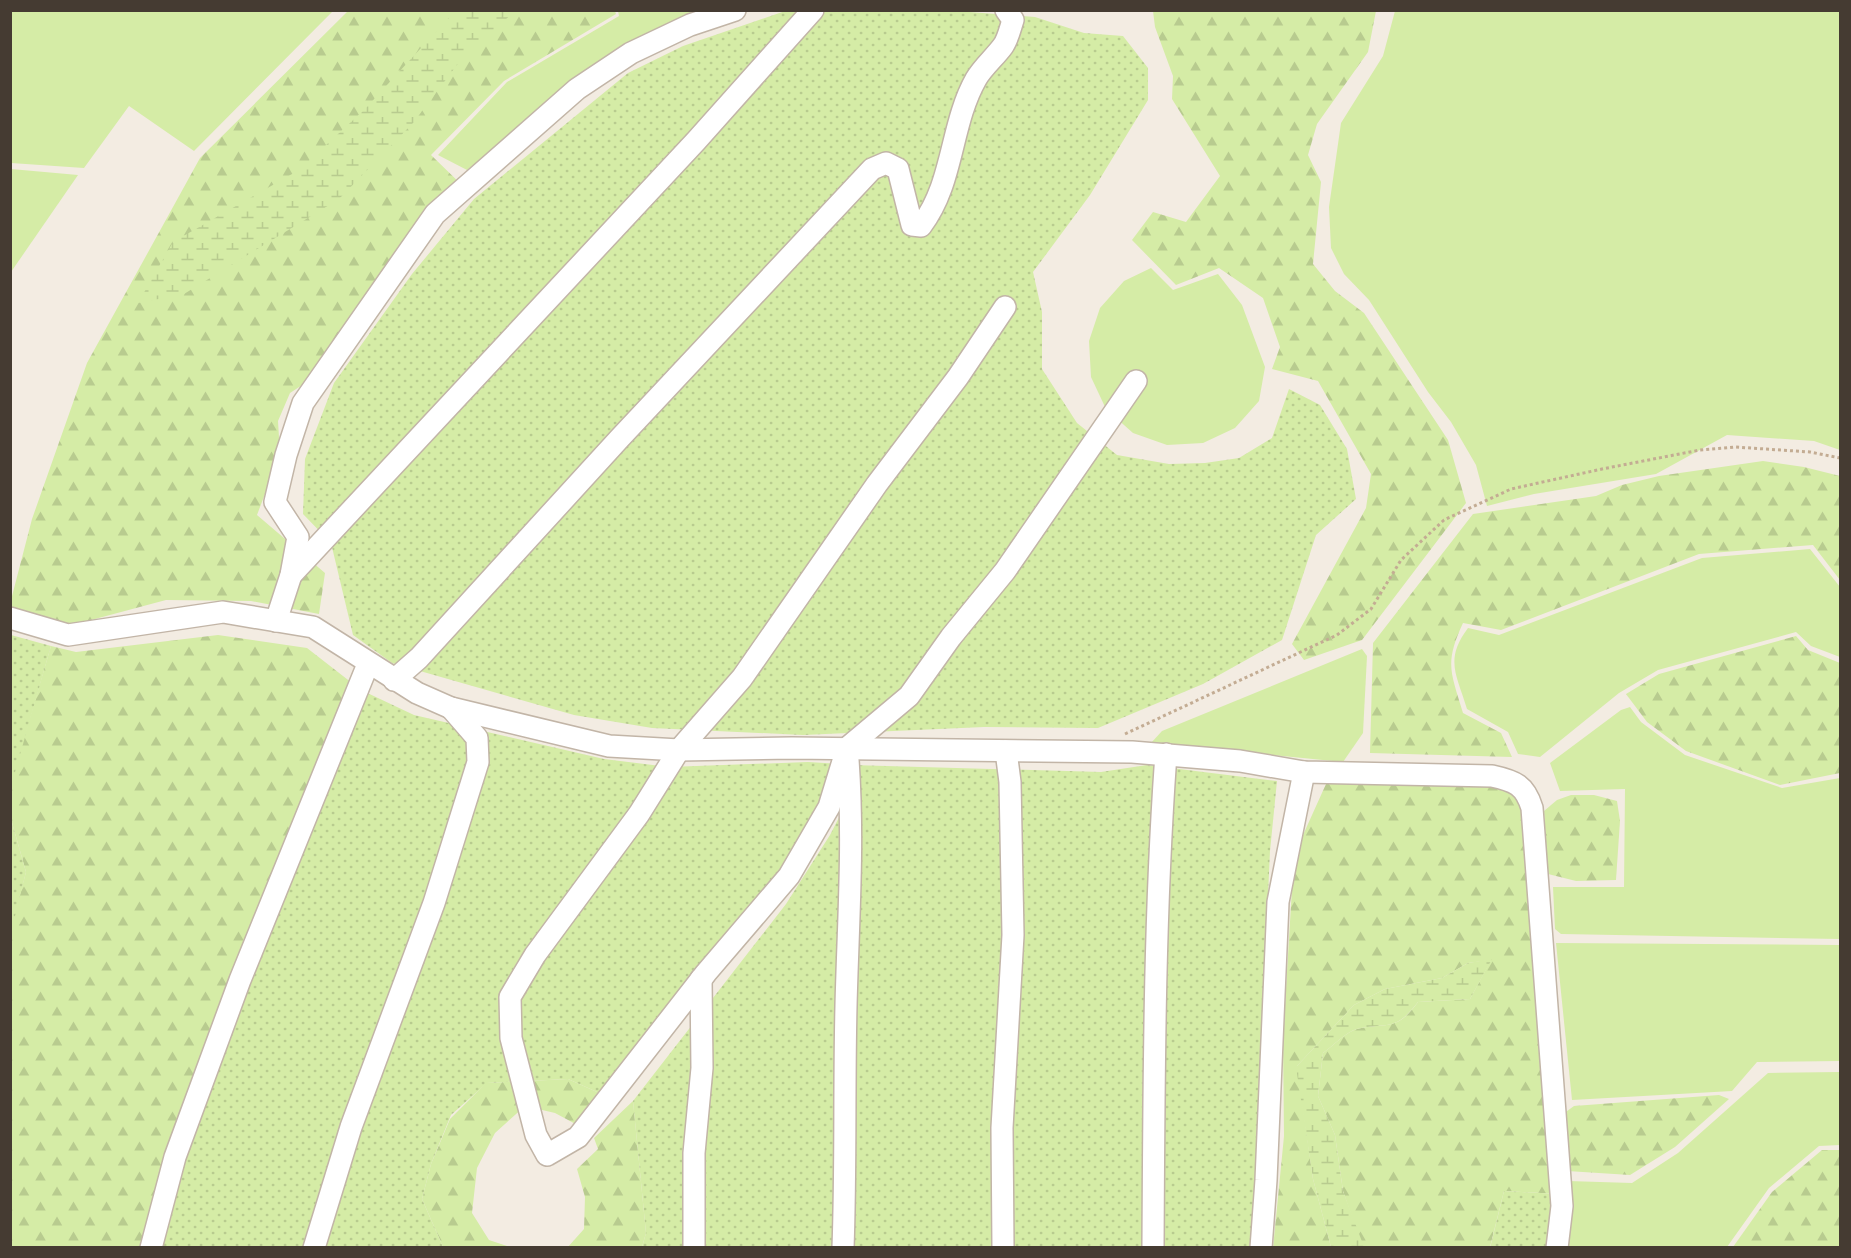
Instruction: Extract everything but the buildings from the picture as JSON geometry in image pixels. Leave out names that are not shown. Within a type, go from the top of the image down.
[{"type":"street","points":[[276,621],[291,575],[298,537],[275,502],[286,455],[303,403],[435,214],[577,89],[631,53],[690,25],[735,10]]},
{"type":"street","points":[[291,575],[696,141],[813,10]]},
{"type":"street","points":[[394,680],[419,658],[619,439],[872,169],[886,163],[898,169],[912,225],[921,226],[931,212],[944,184],[963,113],[976,78],[1005,44],[1013,20],[1006,10]]},
{"type":"street","points":[[1005,307],[958,377],[877,484],[742,678],[679,750],[639,814],[535,955],[510,997],[511,1038],[536,1135],[547,1155],[578,1137],[702,979],[789,876],[828,807],[847,748],[909,696],[951,637],[1005,570],[1136,381]]},
{"type":"street","points":[[10,618],[68,635],[223,612],[313,627],[394,680],[451,708],[609,746],[679,750],[847,748],[1166,754],[1240,761],[1304,772],[1492,776],[1513,780],[1523,787],[1532,808],[1562,1206],[1557,1248]]},
{"type":"street","points":[[152,1248],[175,1157],[229,1009],[368,664]]},
{"type":"street","points":[[314,1248],[351,1127],[434,903],[478,762],[477,738],[451,708]]},
{"type":"street","points":[[843,1248],[847,1119],[844,1059],[852,866],[847,748]]},
{"type":"street","points":[[1003,1248],[1002,1128],[1013,935],[1010,782],[1006,751]]},
{"type":"street","points":[[1153,1248],[1153,1013],[1157,877],[1166,754]]},
{"type":"street","points":[[1261,1248],[1278,902],[1304,772]]},
{"type":"street","points":[[694,1248],[694,1153],[702,1068],[702,979]]},
{"type":"path","points":[[1117,737],[1337,635],[1371,609],[1401,560],[1444,520],[1511,489],[1602,468],[1712,449],[1735,447],[1789,450],[1840,458]]},
{"type":"green space","points":[[788,10],[944,10],[1035,17],[1084,33],[1123,36],[1148,68],[1148,100],[1090,195],[1033,272],[1042,312],[1042,369],[1077,423],[1117,455],[1169,464],[1205,463],[1239,458],[1272,438],[1289,389],[1320,405],[1347,449],[1356,499],[1316,535],[1282,640],[1203,684],[1098,728],[984,727],[803,735],[652,728],[574,715],[392,663],[353,635],[331,543],[303,514],[305,459],[334,383],[412,274],[474,199],[628,73],[683,46]]},
{"type":"green space","points":[[10,11],[333,11],[194,151],[129,106],[84,168],[11,163]]},
{"type":"green space","points":[[348,11],[615,11],[616,14],[504,81],[431,155],[467,190],[319,374],[290,393],[278,421],[280,454],[257,515],[325,573],[319,614],[251,601],[166,600],[65,627],[11,612],[11,600],[32,519],[87,363],[200,158]]},
{"type":"green space","points":[[455,11],[515,11],[460,61],[413,123],[339,199],[184,294],[138,303],[173,242],[299,170],[364,110]]},
{"type":"green space","points":[[618,11],[704,11],[572,86],[467,170],[438,155],[507,82],[619,16]]},
{"type":"green space","points":[[1153,11],[1376,11],[1368,52],[1317,124],[1308,155],[1321,182],[1313,264],[1335,291],[1364,313],[1448,440],[1466,503],[1362,640],[1304,660],[1292,644],[1366,508],[1371,474],[1318,381],[1272,369],[1280,347],[1263,298],[1219,268],[1176,285],[1132,240],[1153,212],[1186,222],[1220,176],[1172,99],[1173,76],[1155,27]]},
{"type":"green space","points":[[1395,11],[1840,11],[1840,450],[1814,441],[1727,435],[1656,474],[1534,494],[1487,506],[1476,465],[1451,422],[1428,392],[1369,300],[1344,274],[1331,248],[1329,207],[1341,123],[1383,56]]},
{"type":"green space","points":[[10,169],[78,175],[11,272]]},
{"type":"green space","points":[[1151,268],[1173,290],[1218,274],[1242,305],[1265,367],[1259,401],[1235,428],[1203,443],[1167,445],[1133,433],[1106,409],[1091,377],[1089,341],[1100,308],[1124,281]]},
{"type":"green space","points":[[1763,461],[1804,467],[1840,476],[1840,580],[1813,545],[1699,554],[1501,630],[1463,623],[1453,649],[1451,668],[1463,713],[1501,733],[1512,757],[1370,753],[1373,643],[1473,514],[1596,496],[1622,485],[1659,476]]},
{"type":"green space","points":[[1810,549],[1840,587],[1840,657],[1811,646],[1796,632],[1658,670],[1619,693],[1540,757],[1518,754],[1508,732],[1467,709],[1454,659],[1456,649],[1468,628],[1499,635],[1702,558]]},
{"type":"green space","points":[[10,635],[51,646],[11,786]]},
{"type":"green space","points":[[218,635],[307,648],[361,690],[157,1247],[11,1247],[10,932],[26,872],[11,819],[10,786],[51,646],[76,652]]},
{"type":"green space","points":[[1796,636],[1808,650],[1840,663],[1840,773],[1780,785],[1686,751],[1647,722],[1626,694],[1659,674]]},
{"type":"green space","points":[[1362,649],[1367,656],[1363,733],[1343,762],[1151,743],[1162,731]]},
{"type":"green space","points":[[361,690],[414,715],[604,759],[669,767],[808,762],[841,764],[845,790],[615,1100],[568,1079],[487,1083],[451,1115],[431,1164],[422,1199],[443,1247],[157,1248],[166,1200]]},
{"type":"green space","points":[[1630,707],[1641,722],[1685,755],[1782,788],[1840,778],[1840,939],[1561,934],[1555,929],[1553,887],[1624,887],[1625,789],[1560,791],[1550,763],[1621,710]]},
{"type":"green space","points":[[851,765],[1101,772],[1147,765],[1277,781],[1270,851],[1253,1228],[1249,1247],[642,1247],[646,1233],[633,1101],[786,904],[830,835],[850,796]]},
{"type":"green space","points":[[1500,782],[1528,801],[1558,1194],[1504,1191],[1490,1247],[1364,1248],[1361,1243],[1343,1191],[1335,1135],[1318,1096],[1323,1053],[1357,1029],[1397,1022],[1404,1018],[1418,1002],[1470,999],[1491,960],[1468,963],[1442,978],[1385,989],[1354,1005],[1297,1066],[1313,1179],[1331,1247],[1273,1248],[1284,1136],[1283,1039],[1294,855],[1326,784]]},
{"type":"green space","points":[[1571,795],[1594,795],[1617,801],[1620,821],[1616,880],[1576,881],[1548,874],[1544,811],[1557,800]]},
{"type":"green space","points":[[11,819],[26,872],[11,932]]},
{"type":"green space","points":[[1556,943],[1840,945],[1840,1061],[1757,1062],[1732,1091],[1572,1100]]},
{"type":"green space","points":[[1492,959],[1470,999],[1418,1002],[1397,1022],[1357,1029],[1323,1053],[1318,1096],[1335,1135],[1343,1191],[1364,1247],[1331,1247],[1313,1179],[1296,1067],[1354,1005],[1385,989],[1442,978],[1468,963]]},
{"type":"green space","points":[[1840,1072],[1840,1145],[1819,1146],[1769,1188],[1727,1247],[1561,1248],[1568,1181],[1632,1183],[1678,1153],[1768,1073]]},
{"type":"green space","points":[[568,1079],[615,1100],[583,1128],[555,1113],[525,1106],[495,1133],[477,1168],[472,1213],[489,1240],[510,1247],[443,1247],[422,1199],[431,1164],[450,1119],[486,1083]]},
{"type":"green space","points":[[1719,1095],[1729,1099],[1675,1147],[1630,1175],[1567,1171],[1563,1114],[1574,1106]]},
{"type":"green space","points":[[633,1101],[646,1233],[642,1247],[567,1248],[584,1229],[585,1197],[577,1169],[598,1149],[594,1138]]},
{"type":"green space","points":[[1822,1150],[1840,1150],[1840,1247],[1733,1247],[1772,1192]]},
{"type":"green space","points":[[1504,1191],[1558,1194],[1547,1247],[1490,1248]]}]
